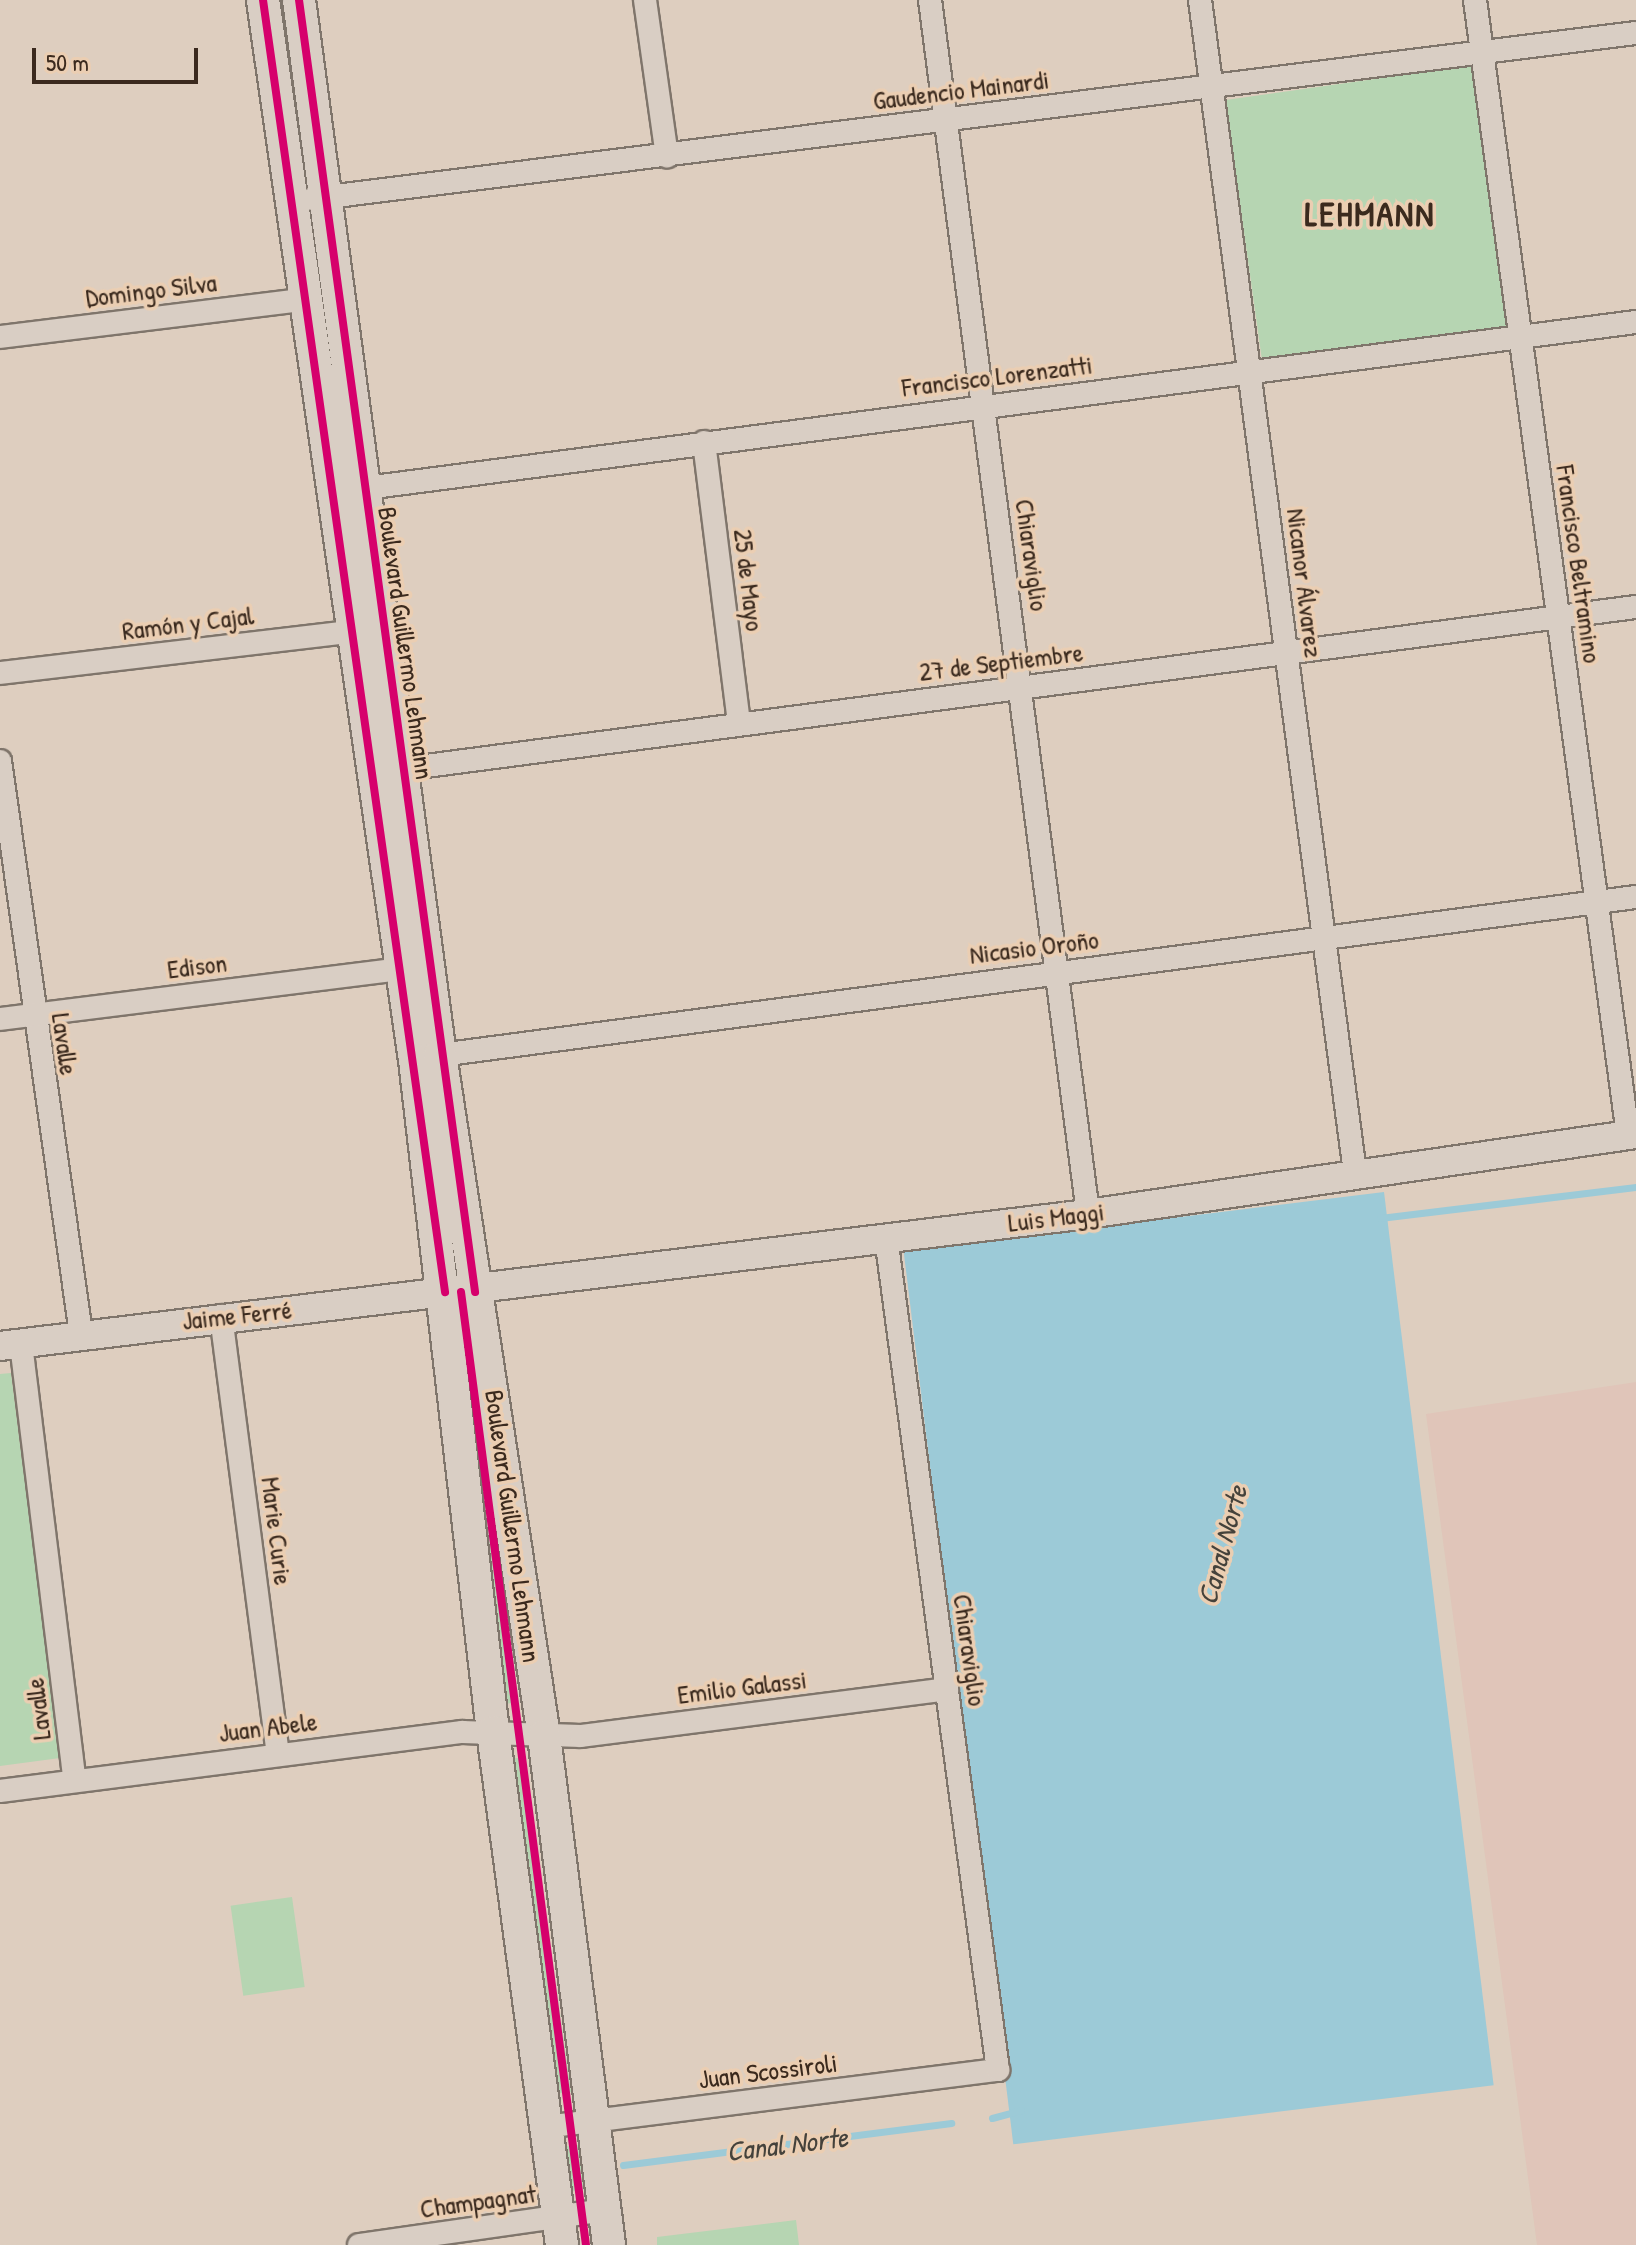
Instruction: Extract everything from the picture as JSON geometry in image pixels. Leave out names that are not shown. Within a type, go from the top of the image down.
[{"type":"main road","name":"Boulevard Guillermo Lehmann","points":[[263,0],[309,299],[368,630],[388,771],[440,1055],[493,1732],[560,2232]]},
{"type":"main road","name":"Boulevard Guillermo Lehmann","points":[[299,0],[366,488],[368,630]]},
{"type":"main road","name":"Boulevard Guillermo Lehmann","points":[[388,771],[401,969],[460,1292],[499,1418],[544,1736],[609,2245]]},
{"type":"street","points":[[645,0],[667,156]]},
{"type":"street","name":"Chiaraviglio","points":[[930,0],[982,407],[1023,688],[1088,1214]]},
{"type":"street","name":"Nicanor Álvarez","points":[[1200,0],[1355,1173]]},
{"type":"street","name":"Francisco Beltramino","points":[[1475,0],[1597,902],[1632,1135]]},
{"type":"street","name":"Gaudencio Mainardi","points":[[293,201],[1636,33]]},
{"type":"street","name":"Domingo Silva","points":[[0,337],[309,299]]},
{"type":"street","name":"Francisco Lorenzatti","points":[[366,488],[1636,322]]},
{"type":"street","name":"25 de Mayo","points":[[704,442],[739,724]]},
{"type":"street","name":"27 de Septiembre","points":[[388,771],[1636,607]]},
{"type":"street","name":"Ramón y Cajal","points":[[0,673],[368,630]]},
{"type":"street","name":"Lavalle","points":[[0,761],[32,1015],[81,1334]]},
{"type":"street","name":"Nicasio Oroño","points":[[440,1055],[1636,897]]},
{"type":"street","name":"Edison","points":[[0,1019],[401,969]]},
{"type":"street","name":"Luis Maggi","points":[[460,1292],[1088,1214],[1632,1135]]},
{"type":"street","name":"Chiaraviglio","points":[[886,1237],[998,2070]]},
{"type":"street","name":"Jaime Ferré","points":[[11,1345],[221,1316],[460,1292]]},
{"type":"street","name":"Marie Curie","points":[[221,1316],[278,1754]]},
{"type":"street","name":"Lavalle","points":[[11,1345],[75,1781]]},
{"type":"street","name":"Emilio Galassi","points":[[544,1736],[581,1736],[947,1689]]},
{"type":"street","name":"Juan Abele","points":[[0,1791],[278,1754],[493,1732],[544,1736]]},
{"type":"street","name":"Juan Scossiroli","points":[[545,2127],[998,2070]]},
{"type":"street","name":"Champagnat","points":[[359,2245],[560,2232],[605,2210]]},
{"type":"shaded area","points":[[1636,1382],[1636,2245],[1537,2245],[1426,1414]]},
{"type":"green space","points":[[1474,65],[1511,327],[1262,362],[1225,100]]},
{"type":"green space","points":[[473,1329],[519,1702],[504,1704],[458,1331]]},
{"type":"green space","points":[[11,1373],[60,1758],[0,1766],[0,1374]]},
{"type":"green space","points":[[524,1757],[571,2092],[556,2094],[509,1759]]},
{"type":"green space","points":[[292,1897],[305,1987],[243,1996],[231,1906]]},
{"type":"green space","points":[[579,2145],[584,2190],[569,2191],[564,2147]]},
{"type":"green space","points":[[796,2220],[799,2245],[657,2245],[657,2237]]},
{"type":"water","points":[[1384,1192],[1494,2085],[1013,2144],[904,1251]]},
{"type":"waterway","name":"Canal Norte","points":[[1380,1218],[1636,1187]]},
{"type":"waterway","name":"Canal Norte","points":[[992,2118],[1021,2110]]},
{"type":"waterway","name":"Canal Norte","points":[[623,2165],[951,2123]]},
{"type":"cycle path","points":[[263,0],[445,1292]]},
{"type":"cycle path","points":[[299,0],[475,1292]]},
{"type":"cycle path","points":[[461,1292],[586,2245]]},
{"type":"district","name":"LEHMANN","points":[[1370,215]]}]
